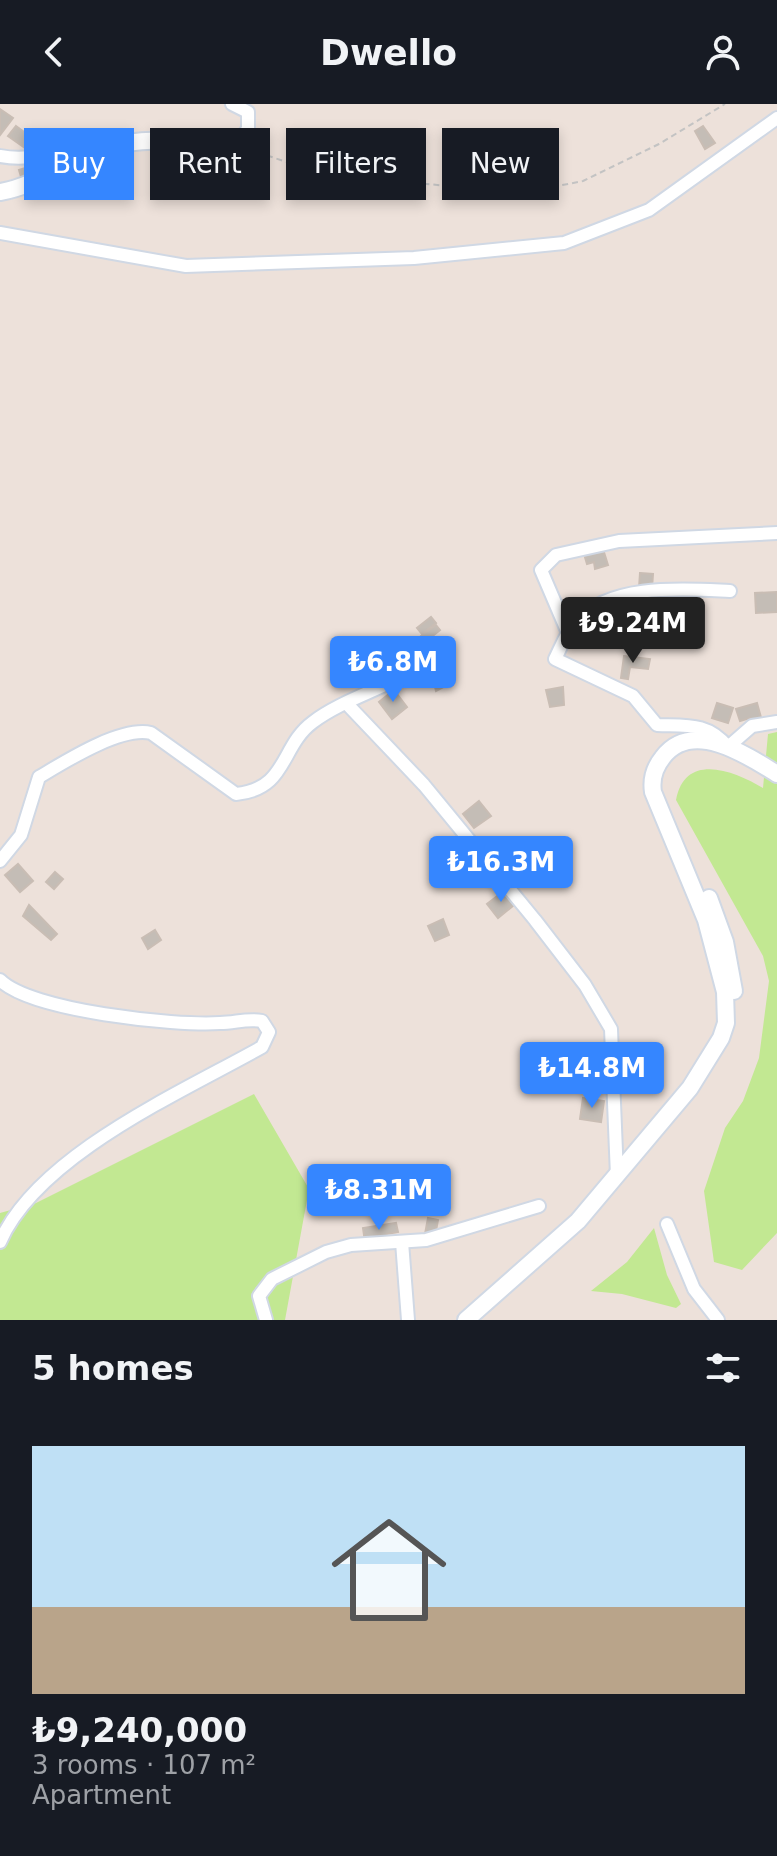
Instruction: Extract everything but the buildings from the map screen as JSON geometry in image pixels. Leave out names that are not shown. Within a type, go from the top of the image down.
[{"type":"main road","points":[[0,192],[24,188]]},
{"type":"main road","points":[[466,1320],[557,1242],[617,1176],[705,1069],[726,1023],[725,992],[706,920],[652,782],[661,759],[676,745],[702,741],[728,747],[777,774]]},
{"type":"main road","points":[[478,1320],[541,1269],[621,1186],[693,1099],[730,1043],[736,1012],[731,966],[717,917],[666,797],[662,782],[668,765],[686,751],[697,748],[739,761],[777,785]]},
{"type":"street","points":[[232,104],[248,112],[248,128]]},
{"type":"street","points":[[0,233],[186,266],[414,258],[564,243],[649,210],[777,118]]},
{"type":"street","points":[[0,156],[24,161]]},
{"type":"street","points":[[568,633],[541,570],[556,555],[642,538],[777,533]]},
{"type":"street","points":[[730,591],[690,589],[617,596],[588,611],[568,633],[555,659],[633,696],[657,725],[685,723],[701,727],[718,734],[728,747],[752,726],[777,722]]},
{"type":"street","points":[[0,861],[21,835],[39,777],[78,754],[139,730],[151,733],[236,794],[251,793],[268,784],[311,723],[401,677],[406,671],[411,644]]},
{"type":"street","points":[[348,705],[424,785],[535,920],[585,985],[611,1029],[617,1176]]},
{"type":"street","points":[[0,980],[12,992],[97,1013],[220,1023],[252,1019],[262,1021],[269,1032],[262,1047],[139,1116],[60,1166],[8,1224],[0,1242]]},
{"type":"street","points":[[266,1320],[259,1296],[272,1279],[339,1248],[426,1240],[539,1206]]},
{"type":"street","points":[[667,1224],[694,1289],[718,1320]]},
{"type":"street","points":[[402,1242],[408,1320]]},
{"type":"path","points":[[270,157],[322,174],[522,193],[583,181],[659,144],[725,104]]},
{"type":"green space","points":[[777,732],[777,1233],[742,1270],[714,1262],[704,1191],[725,1128],[743,1101],[759,1058],[769,981],[763,956],[676,800],[681,785],[689,775],[700,770],[726,771],[763,788],[768,734]]},
{"type":"green space","points":[[254,1094],[309,1189],[285,1320],[0,1320],[0,1213],[36,1203]]},
{"type":"green space","points":[[654,1228],[667,1275],[681,1304],[676,1308],[622,1294],[591,1291],[627,1262]]}]
